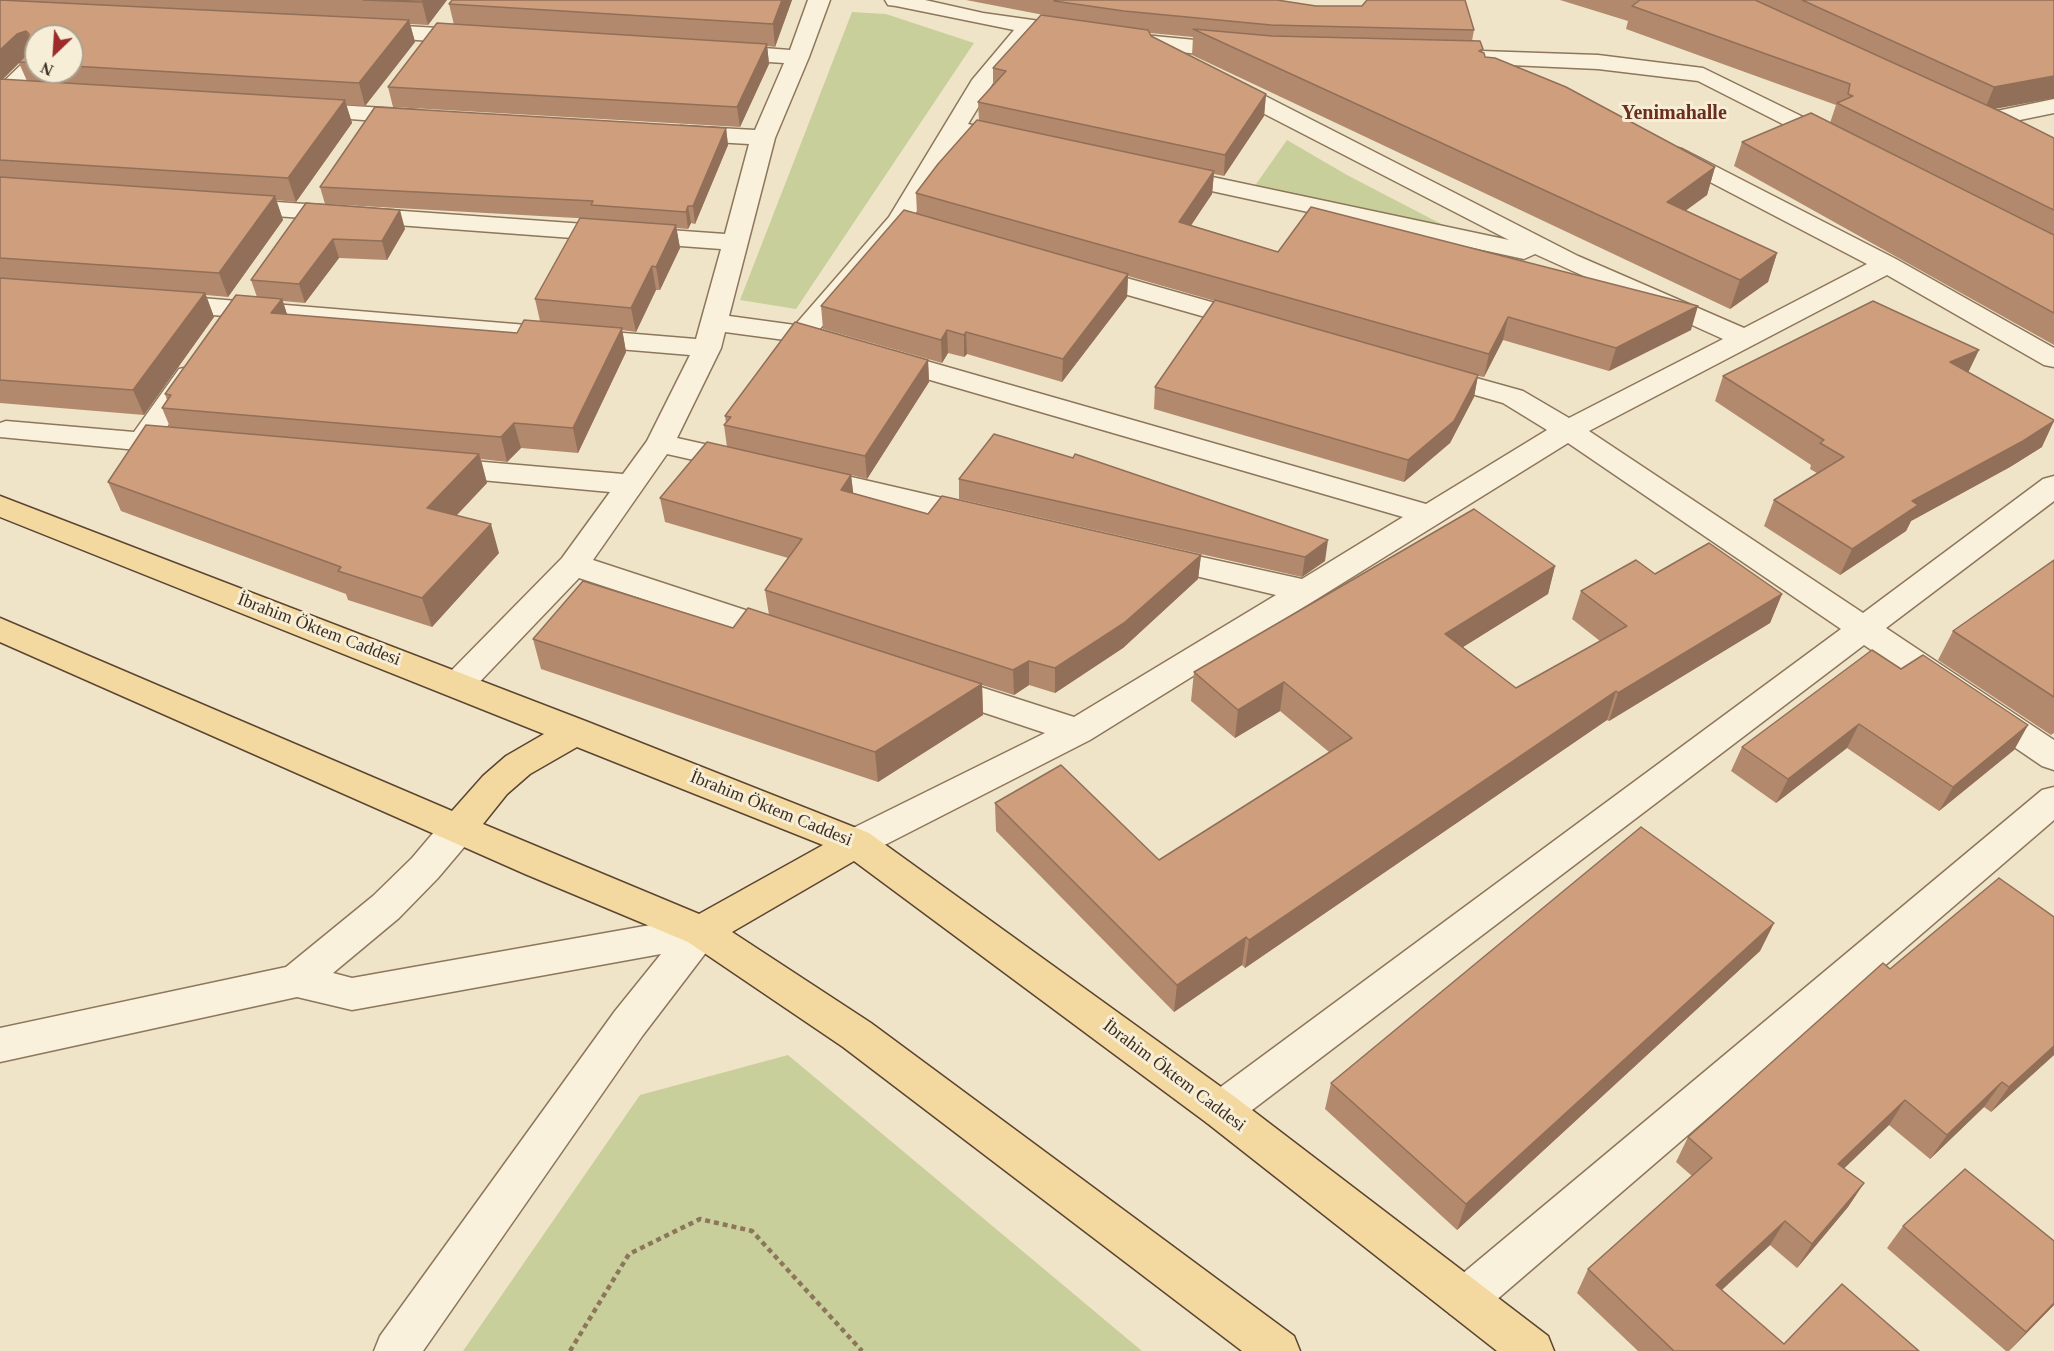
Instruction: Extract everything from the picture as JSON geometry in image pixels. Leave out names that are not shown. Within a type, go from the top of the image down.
[{"type":"main road","name":"İbrahim Öktem Caddesi","points":[[0,506],[458,684],[856,843],[1221,1110],[1532,1351]]},
{"type":"main road","points":[[0,629],[458,829],[701,931],[857,1035],[1278,1351]]},
{"type":"main road","points":[[458,829],[495,785],[518,765],[576,731]]},
{"type":"main road","points":[[701,931],[856,843]]},
{"type":"street","points":[[458,684],[573,565],[660,443],[710,335],[763,138],[798,57],[819,0]]},
{"type":"street","points":[[897,0],[983,19],[1030,26],[1145,42],[1258,53]]},
{"type":"street","points":[[414,61],[454,9]]},
{"type":"street","points":[[802,334],[910,224],[954,128],[983,80],[1030,26]]},
{"type":"street","points":[[341,30],[493,38]]},
{"type":"street","points":[[1145,42],[1569,261],[1744,338]]},
{"type":"street","points":[[704,51],[798,57]]},
{"type":"street","points":[[1434,57],[1598,62],[1703,75],[1852,151]]},
{"type":"street","points":[[1488,58],[1541,85]]},
{"type":"street","points":[[1,95],[24,74]]},
{"type":"street","points":[[1,95],[40,95]]},
{"type":"street","points":[[1981,121],[2054,106]]},
{"type":"street","points":[[278,109],[444,118]]},
{"type":"street","points":[[1960,111],[2013,136]]},
{"type":"street","points":[[954,128],[1035,146]]},
{"type":"street","points":[[657,131],[763,138]]},
{"type":"street","points":[[1656,145],[1887,264],[2054,359]]},
{"type":"street","points":[[1151,171],[1569,261]]},
{"type":"street","points":[[212,204],[735,242]]},
{"type":"street","points":[[856,843],[1078,731],[1568,430],[1887,264]]},
{"type":"street","points":[[1058,266],[1274,328]]},
{"type":"street","points":[[142,301],[710,335],[802,334],[1430,515]]},
{"type":"street","points":[[142,442],[203,356]]},
{"type":"street","points":[[1411,367],[1513,397],[1568,430],[2054,757]]},
{"type":"street","points":[[6,430],[201,447]]},
{"type":"street","points":[[660,443],[1006,522]]},
{"type":"street","points":[[416,465],[631,484]]},
{"type":"street","points":[[1221,1110],[2054,486]]},
{"type":"street","points":[[1133,551],[1306,591]]},
{"type":"street","points":[[573,565],[809,643]]},
{"type":"street","points":[[910,676],[1078,731]]},
{"type":"street","points":[[1465,1299],[2054,800]]},
{"type":"street","points":[[297,981],[386,907],[425,868],[458,829]]},
{"type":"street","points":[[0,1045],[297,981],[352,994],[701,931]]},
{"type":"street","points":[[396,1351],[628,1023],[701,931]]},
{"type":"path","points":[[570,1351],[628,1254],[700,1219],[752,1231],[862,1351]]},
{"type":"green space","points":[[852,12],[886,14],[974,43],[796,309],[740,300]]},
{"type":"green space","points":[[1287,140],[1347,175],[1447,227],[1254,187]]},
{"type":"green space","points":[[788,1055],[1142,1351],[463,1351],[640,1095]]},
{"type":"building","points":[[0,0],[409,20],[359,83],[84,67],[84,24],[24,24],[24,32],[17,34],[0,50]]},
{"type":"building","points":[[363,0],[424,0],[422,2]]},
{"type":"building","points":[[452,0],[782,0],[773,24],[449,4]]},
{"type":"building","points":[[1277,0],[1316,6],[1362,6],[1367,0],[1465,0],[1474,30],[1271,25],[1124,11],[1054,1]]},
{"type":"building","points":[[1640,0],[1755,0],[2054,138],[2054,210],[1837,103],[1853,96],[1848,94],[1850,84],[1632,6]]},
{"type":"building","points":[[1802,0],[2054,0],[2054,76],[1994,87]]},
{"type":"building","points":[[1041,15],[1148,30],[1151,36],[1266,94],[1225,155],[978,102],[1006,71],[993,68]]},
{"type":"building","points":[[437,23],[767,44],[737,107],[388,87]]},
{"type":"building","points":[[1193,29],[1272,36],[1480,41],[1483,49],[1479,51],[1484,53],[1485,57],[1495,58],[1566,87],[1715,167],[1667,202],[1777,253],[1740,280]]},
{"type":"building","points":[[0,79],[24,80],[24,84],[82,84],[345,100],[288,178],[0,160]]},
{"type":"building","points":[[375,107],[726,128],[693,206],[688,206],[686,212],[591,205],[593,201],[320,187]]},
{"type":"building","points":[[1811,113],[2054,235],[2054,313],[1742,142]]},
{"type":"building","points":[[977,120],[1214,171],[1179,222],[1278,252],[1311,207],[1698,306],[1616,348],[1508,317],[1489,354],[916,193]]},
{"type":"building","points":[[0,177],[275,196],[219,273],[0,258]]},
{"type":"building","points":[[306,203],[400,210],[382,241],[333,239],[299,284],[251,280]]},
{"type":"building","points":[[904,210],[1128,274],[1063,359],[966,332],[964,335],[947,330],[941,340],[821,306]]},
{"type":"building","points":[[580,218],[676,225],[656,267],[652,266],[631,308],[535,299]]},
{"type":"building","points":[[0,278],[205,293],[133,390],[0,380]]},
{"type":"building","points":[[236,295],[282,299],[271,313],[517,333],[524,320],[622,328],[573,428],[514,423],[501,437],[162,408],[171,395],[165,394]]},
{"type":"building","points":[[1215,300],[1478,375],[1454,421],[1408,460],[1155,387]]},
{"type":"building","points":[[1873,301],[1979,350],[1950,362],[2054,421],[2023,441],[1912,501],[1918,505],[1852,549],[1774,500],[1844,457],[1820,443],[1824,440],[1723,376]]},
{"type":"building","points":[[795,322],[928,360],[865,456],[724,425],[731,417],[725,416]]},
{"type":"building","points":[[146,425],[479,454],[427,508],[491,524],[422,598],[338,571],[341,567],[108,482]]},
{"type":"building","points":[[994,434],[1073,458],[1075,454],[1328,540],[1305,557],[959,479]]},
{"type":"building","points":[[707,442],[851,475],[841,490],[928,514],[942,496],[1201,555],[1124,623],[1055,668],[1029,661],[1013,670],[765,590],[802,539],[660,498]]},
{"type":"building","points":[[1474,509],[1555,566],[1445,634],[1516,688],[1627,626],[1581,591],[1636,560],[1655,574],[1709,543],[1782,594],[1618,693],[1616,691],[1249,940],[1246,937],[1177,985],[995,803],[1061,765],[1159,860],[1352,738],[1284,682],[1238,710],[1194,672]]},
{"type":"building","points":[[2054,560],[2054,697],[1953,631]]},
{"type":"building","points":[[583,581],[733,628],[748,608],[982,684],[875,752],[533,639]]},
{"type":"building","points":[[1872,650],[1901,669],[1923,655],[2028,725],[1953,787],[1859,724],[1788,779],[1742,747]]},
{"type":"building","points":[[1641,827],[1774,923],[1466,1204],[1331,1083]]},
{"type":"building","points":[[1999,878],[2054,917],[2054,1046],[2009,1087],[2002,1082],[1947,1135],[1905,1100],[1838,1164],[1864,1183],[1812,1244],[1785,1221],[1716,1285],[1784,1344],[1842,1284],[1919,1351],[1674,1351],[1588,1269],[1712,1158],[1688,1137],[1883,963],[1890,969]]},
{"type":"building","points":[[1965,1169],[2054,1241],[2054,1303],[2026,1332],[1903,1226]]},
{"type":"district","name":"Yenimahalle","points":[[1674,114]]}]
